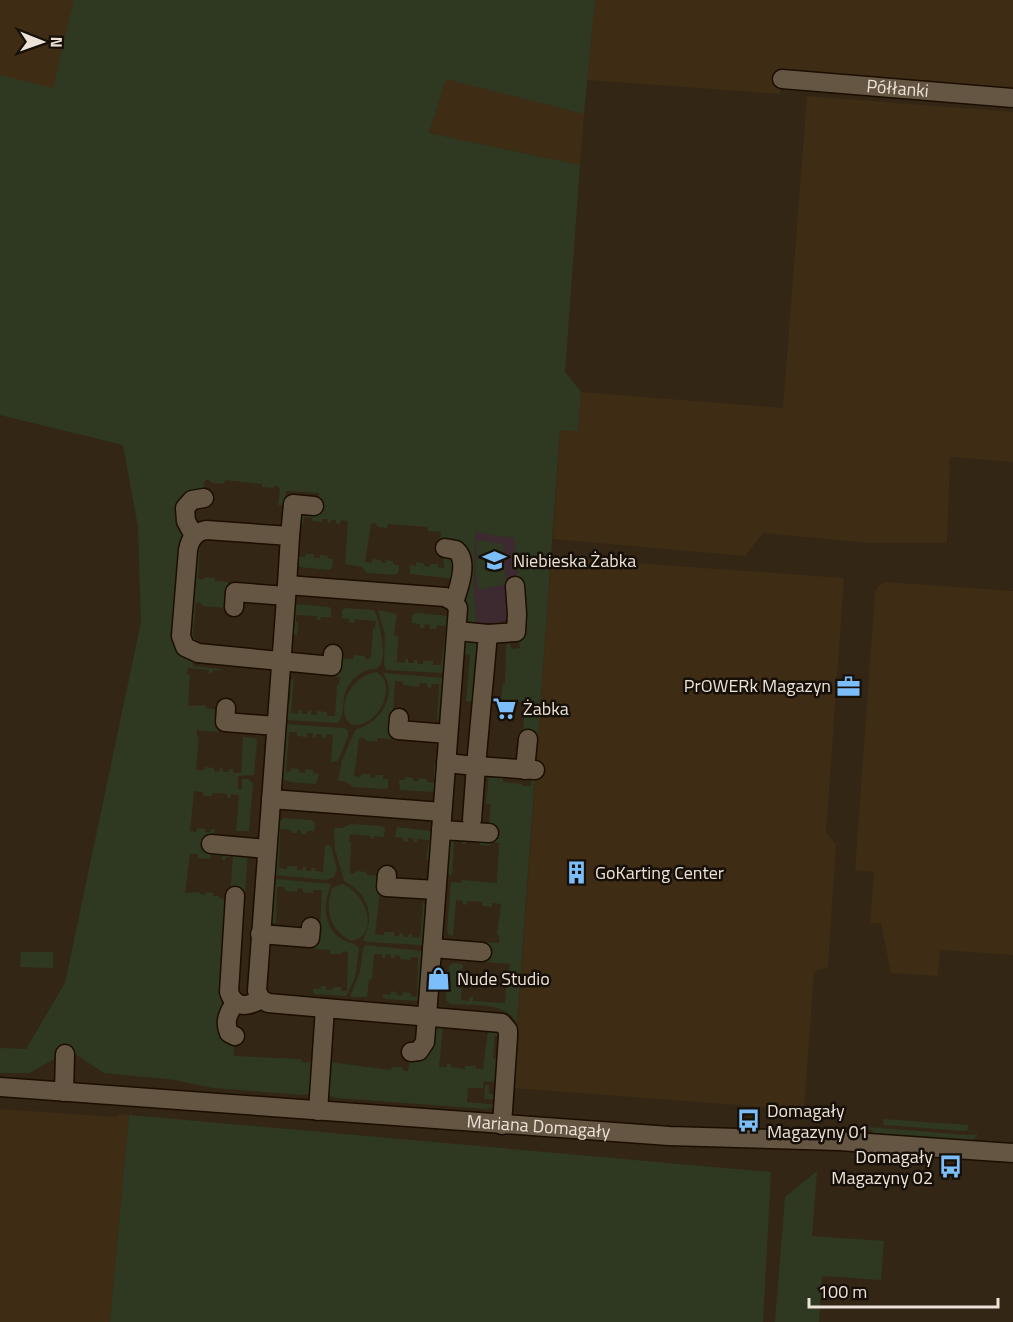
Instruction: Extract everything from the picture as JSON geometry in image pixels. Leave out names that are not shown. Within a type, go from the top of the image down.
[{"type":"street","name":"Półłanki","points":[[782,79],[1013,99]]},
{"type":"street","points":[[194,536],[186,521],[185,508],[192,500],[204,498]]},
{"type":"street","points":[[314,506],[293,504],[257,988],[261,999],[270,1004],[495,1021],[505,1025],[508,1039],[502,1125]]},
{"type":"street","points":[[290,536],[206,530],[194,536],[188,550],[181,636],[185,647],[198,653],[332,666]]},
{"type":"street","points":[[445,548],[456,550],[461,557],[461,581],[454,602]]},
{"type":"street","points":[[457,631],[516,637],[518,614],[515,586]]},
{"type":"street","points":[[235,593],[287,591],[445,597],[454,602],[458,608],[427,1016],[423,1046],[419,1051],[411,1052]]},
{"type":"street","points":[[472,820],[488,634]]},
{"type":"street","points":[[226,708],[225,722],[276,726]]},
{"type":"street","points":[[398,730],[448,734]]},
{"type":"street","points":[[446,763],[530,770],[528,739]]},
{"type":"street","points":[[271,799],[441,821],[489,833]]},
{"type":"street","points":[[211,844],[267,849]]},
{"type":"street","points":[[386,886],[436,890]]},
{"type":"street","points":[[235,896],[229,992],[235,1003],[246,1006],[261,999]]},
{"type":"street","points":[[260,934],[310,939]]},
{"type":"street","points":[[432,948],[482,952]]},
{"type":"street","points":[[235,1003],[228,1013],[227,1027],[229,1033],[235,1036]]},
{"type":"street","points":[[318,1111],[326,1008]]},
{"type":"street","points":[[64,1092],[65,1054]]},
{"type":"street","name":"Mariana Domagały","points":[[0,1087],[669,1136],[839,1141],[1013,1153]]},
{"type":"shaded area","points":[[0,0],[91,0],[70,105],[0,88]]},
{"type":"shaded area","points":[[595,0],[1013,0],[1013,90],[783,71],[780,94],[587,80]]},
{"type":"shaded area","points":[[446,78],[584,114],[580,165],[429,133]]},
{"type":"shaded area","points":[[807,96],[1013,112],[1013,462],[950,457],[947,543],[870,543],[763,533],[745,556],[553,539],[560,430],[578,430],[581,392],[783,408]]},
{"type":"shaded area","name":"Niebieska Żabka","points":[[475,532],[514,538],[519,583],[506,585],[511,620],[502,621],[502,624],[477,626],[474,594]]},
{"type":"shaded area","points":[[551,557],[844,578],[826,832],[836,844],[828,967],[814,972],[804,1110],[513,1088]]},
{"type":"shaded area","points":[[886,582],[1013,591],[1013,955],[940,950],[938,976],[891,973],[881,923],[870,923],[874,872],[855,870],[875,593],[878,586]]},
{"type":"shaded area","points":[[0,1109],[116,1117],[120,1114],[129,1115],[110,1322],[0,1322]]},
{"type":"green space","points":[[74,0],[595,0],[584,114],[446,79],[429,133],[580,165],[565,372],[581,392],[578,431],[560,430],[536,765],[523,737],[525,702],[501,701],[503,683],[505,683],[506,645],[510,643],[511,649],[520,648],[522,612],[514,538],[475,532],[474,594],[477,626],[468,624],[465,620],[468,616],[468,607],[463,603],[467,554],[440,542],[441,532],[428,531],[427,527],[388,524],[387,528],[378,527],[375,523],[371,524],[365,562],[371,563],[372,559],[381,560],[381,563],[386,563],[386,560],[393,561],[393,564],[399,565],[399,571],[396,575],[367,573],[362,567],[345,564],[348,521],[341,520],[340,524],[336,523],[336,520],[331,520],[331,523],[328,523],[328,519],[322,519],[322,522],[304,517],[299,541],[297,538],[299,515],[318,504],[319,493],[286,491],[284,505],[278,505],[280,489],[277,485],[272,488],[262,487],[262,484],[225,480],[224,484],[212,483],[208,479],[204,482],[204,492],[190,492],[181,498],[178,505],[184,533],[188,657],[193,662],[193,666],[222,671],[213,670],[209,673],[209,670],[188,668],[187,674],[190,675],[188,706],[205,705],[206,708],[220,710],[218,732],[197,730],[199,737],[196,770],[204,770],[205,767],[214,768],[214,771],[219,772],[222,768],[223,772],[233,769],[233,773],[241,773],[243,737],[255,738],[257,741],[254,775],[238,776],[238,789],[242,789],[242,779],[248,779],[253,783],[249,831],[236,831],[239,795],[231,794],[231,798],[227,798],[227,794],[213,793],[212,796],[203,796],[203,792],[194,791],[190,831],[196,832],[197,828],[210,832],[211,829],[215,829],[215,835],[248,853],[245,892],[230,894],[233,857],[226,857],[222,860],[222,856],[211,855],[210,859],[198,858],[198,854],[190,854],[185,893],[200,892],[205,895],[206,892],[213,893],[213,896],[226,900],[234,1056],[300,1059],[304,1063],[313,1061],[314,1093],[303,1095],[213,1088],[175,1080],[104,1073],[75,1054],[55,1053],[54,1059],[30,1073],[0,1073],[0,1048],[26,1049],[65,983],[141,622],[138,527],[123,445],[0,415],[0,75],[53,88]]},
{"type":"green space","points":[[477,540],[503,544],[506,584],[478,590]]},
{"type":"green space","points":[[197,541],[200,543],[198,578],[202,580],[205,577],[215,578],[215,581],[228,582],[226,608],[203,606],[199,602],[196,603],[193,637],[195,640],[189,642]]},
{"type":"green space","points":[[306,554],[314,554],[314,558],[320,558],[320,555],[328,556],[328,559],[333,559],[332,568],[329,570],[300,567],[298,557],[305,557]]},
{"type":"green space","points":[[443,554],[452,555],[456,579],[410,574],[410,565],[416,566],[416,562],[424,563],[424,566],[429,567],[430,564],[438,564],[438,567],[444,568]]},
{"type":"green space","points":[[297,604],[329,607],[331,617],[321,617],[317,620],[317,616],[296,615],[297,635],[293,634],[294,608]]},
{"type":"green space","points":[[345,608],[374,610],[382,641],[381,664],[376,669],[361,673],[351,682],[345,692],[342,715],[338,723],[286,720],[287,701],[290,699],[291,680],[294,677],[291,713],[298,714],[299,710],[302,710],[302,714],[311,711],[311,715],[317,715],[317,711],[327,712],[327,716],[335,716],[337,685],[339,685],[340,677],[337,677],[338,658],[353,659],[354,655],[364,656],[367,660],[371,657],[373,629],[376,621],[355,619],[354,623],[349,622],[349,619],[342,618],[342,611]]},
{"type":"green space","points":[[378,610],[397,614],[394,635],[398,636],[397,662],[405,663],[405,659],[408,659],[408,663],[414,663],[414,660],[417,660],[418,664],[423,664],[423,661],[433,661],[433,665],[441,665],[446,626],[437,625],[436,629],[430,629],[430,625],[425,624],[424,628],[420,628],[420,624],[412,623],[412,616],[416,613],[448,616],[444,673],[386,670],[384,665],[385,635]]},
{"type":"green space","points":[[468,641],[479,644],[475,702],[466,701],[470,655],[463,654],[464,645]]},
{"type":"green space","points":[[376,672],[383,678],[386,686],[382,705],[369,721],[350,724],[344,709],[348,693],[360,679]]},
{"type":"green space","points":[[383,673],[444,678],[439,718],[437,721],[439,684],[432,684],[431,688],[427,687],[427,683],[420,683],[419,687],[403,685],[403,682],[395,681],[391,739],[377,738],[377,742],[367,741],[363,737],[359,738],[354,776],[361,777],[361,774],[370,774],[370,778],[375,778],[376,775],[383,775],[383,779],[388,779],[388,788],[354,787],[344,781],[338,781],[342,760],[356,729],[379,715],[388,699],[389,690]]},
{"type":"green space","points":[[286,724],[348,730],[348,736],[338,761],[331,762],[333,735],[326,734],[326,738],[322,738],[322,734],[316,734],[316,737],[313,737],[313,733],[307,733],[307,737],[297,736],[297,732],[289,732],[286,771],[291,772],[291,768],[305,773],[305,769],[313,770],[313,773],[319,774],[316,784],[290,782],[282,779]]},
{"type":"green space","points":[[434,763],[438,764],[434,792],[400,790],[399,780],[405,780],[405,777],[413,778],[413,781],[418,781],[419,778],[427,779],[427,782],[434,783]]},
{"type":"green space","points":[[489,772],[503,773],[503,782],[522,784],[522,786],[531,786],[532,775],[535,776],[517,1025],[513,1017],[498,1008],[450,1004],[446,1000],[449,966],[453,963],[463,964],[461,1000],[469,1001],[469,997],[473,997],[473,1001],[505,1003],[507,972],[509,972],[510,964],[476,961],[476,957],[464,945],[464,941],[499,943],[499,935],[497,935],[501,904],[492,903],[492,907],[482,906],[482,902],[467,901],[467,905],[463,904],[463,901],[456,900],[453,936],[447,931],[451,882],[461,883],[462,880],[497,883],[499,843],[491,842],[490,846],[480,845],[480,841],[466,840],[466,844],[462,844],[462,840],[454,840],[452,875],[450,876],[447,872],[450,838],[489,825],[491,804],[486,804]]},
{"type":"green space","points":[[284,818],[312,820],[315,824],[314,831],[307,831],[306,834],[301,834],[300,830],[292,833],[291,830],[280,829],[279,868],[287,869],[287,866],[297,866],[297,870],[306,867],[306,871],[315,868],[315,871],[323,872],[325,845],[329,845],[337,869],[334,877],[326,880],[274,875],[278,823]]},
{"type":"green space","points":[[351,824],[385,828],[384,837],[375,836],[371,839],[370,836],[350,834],[349,842],[351,842],[350,873],[357,871],[366,872],[367,875],[382,876],[375,934],[384,935],[384,932],[394,932],[394,936],[403,933],[403,937],[412,934],[412,937],[420,938],[423,902],[427,906],[422,945],[363,940],[369,923],[367,906],[359,892],[344,881],[335,849],[334,828],[342,828]]},
{"type":"green space","points":[[397,827],[432,831],[430,860],[426,860],[429,840],[418,839],[414,842],[414,839],[408,838],[408,842],[403,841],[403,838],[395,837]]},
{"type":"green space","points":[[273,880],[331,884],[326,907],[328,922],[336,934],[359,949],[355,978],[346,996],[313,992],[313,989],[321,989],[321,986],[326,986],[326,990],[341,987],[341,991],[347,991],[348,953],[345,951],[340,954],[330,954],[330,950],[315,949],[317,930],[320,930],[322,890],[313,890],[313,893],[303,892],[303,889],[298,888],[297,892],[285,891],[285,887],[277,887],[276,923],[272,923],[270,918]]},
{"type":"green space","points":[[342,884],[350,888],[363,903],[368,922],[361,937],[352,941],[338,931],[329,911],[332,888]]},
{"type":"green space","points":[[366,945],[422,951],[418,1001],[383,997],[383,994],[391,995],[391,991],[402,996],[403,992],[411,993],[410,996],[417,997],[418,957],[411,957],[410,960],[400,959],[400,956],[395,955],[395,958],[391,958],[391,955],[386,954],[385,958],[382,958],[382,954],[374,954],[372,979],[369,979],[367,997],[350,997],[360,972],[363,949]]},
{"type":"green space","points":[[21,952],[53,952],[53,968],[20,967]]},
{"type":"green space","points":[[432,1026],[443,1027],[439,1067],[447,1067],[447,1064],[451,1064],[451,1067],[465,1069],[465,1066],[476,1066],[476,1069],[483,1069],[488,1031],[497,1031],[499,1036],[495,1036],[493,1058],[497,1059],[495,1081],[497,1082],[484,1081],[483,1088],[468,1088],[467,1102],[499,1105],[498,1107],[486,1109],[338,1098],[327,1095],[329,1062],[391,1070],[392,1067],[401,1067],[404,1071],[408,1071],[410,1059]]},
{"type":"green space","points":[[497,1082],[499,1083],[499,1100],[484,1099],[485,1085],[489,1085],[489,1094],[498,1094]]},
{"type":"green space","points":[[129,1115],[771,1172],[763,1322],[110,1322]]},
{"type":"green space","points":[[883,1119],[968,1125],[968,1129],[966,1131],[884,1125]]},
{"type":"green space","points":[[868,1127],[978,1134],[972,1141],[966,1142],[876,1135]]},
{"type":"green space","points":[[817,1171],[812,1236],[884,1241],[881,1280],[822,1276],[819,1322],[775,1322],[785,1197]]},
{"type":"place","name":"Niebieska Żabka","points":[[495,561]]},
{"type":"place","name":"PrOWERk Magazyn","points":[[849,686]]},
{"type":"place","name":"Żabka","points":[[505,709]]},
{"type":"place","name":"GoKarting Center","points":[[577,873]]},
{"type":"place","name":"Nude Studio","points":[[439,979]]},
{"type":"place","name":"Domagały Magazyny 01","points":[[749,1121]]},
{"type":"place","name":"Domagały Magazyny 02","points":[[951,1167]]}]
